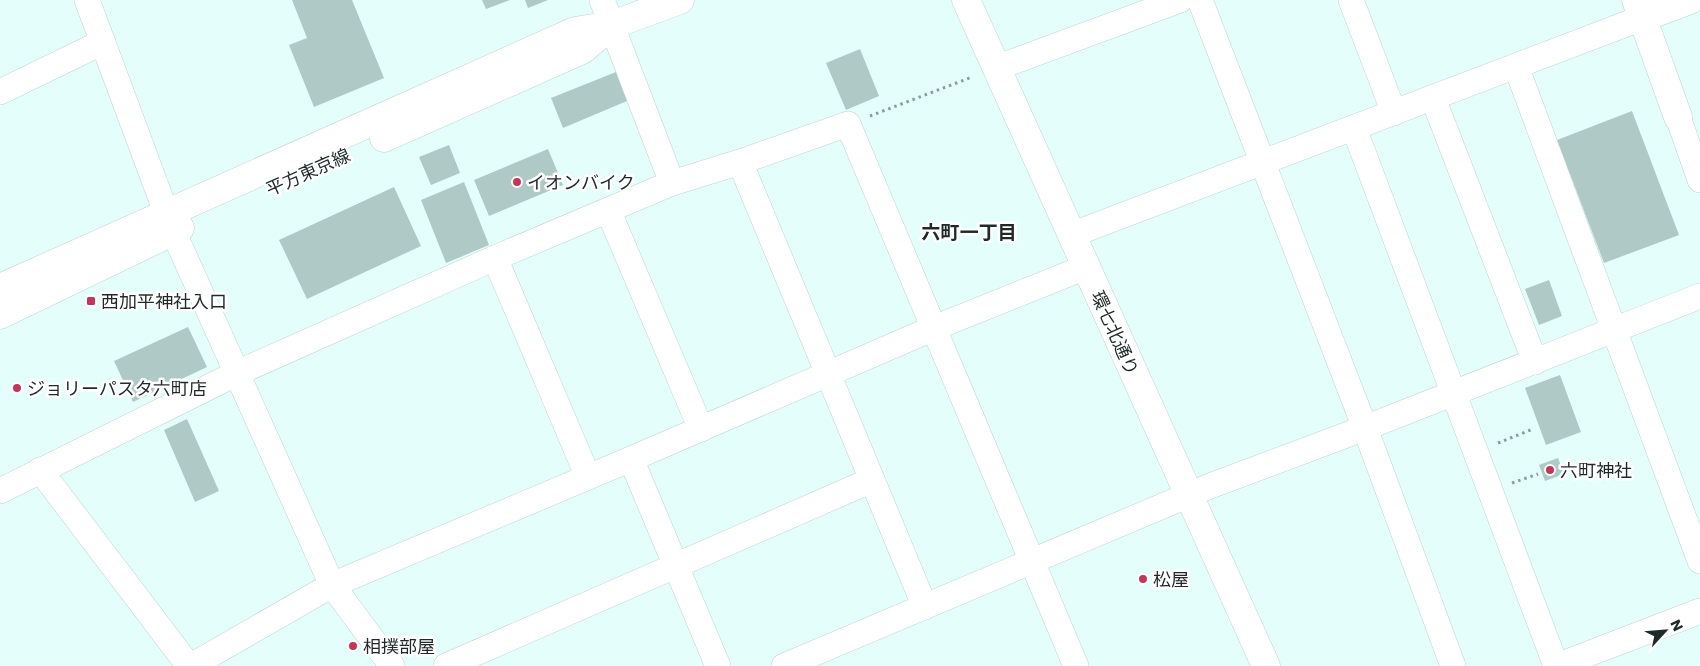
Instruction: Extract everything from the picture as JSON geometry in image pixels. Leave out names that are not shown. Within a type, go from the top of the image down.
[{"type":"main road","name":"平方東京線","points":[[0,288],[170,222],[582,50],[612,25],[680,0]]},
{"type":"main road","name":"環七北通り","points":[[966,0],[1266,666]]},
{"type":"main road","points":[[1678,117],[1639,9],[1690,0]]},
{"type":"main road","name":"平方東京線","points":[[0,315],[170,222]]},
{"type":"street","points":[[87,0],[170,222],[332,585],[392,666]]},
{"type":"street","points":[[602,0],[672,183]]},
{"type":"street","points":[[996,68],[1180,0]]},
{"type":"street","points":[[1200,0],[1365,428],[1454,666]]},
{"type":"street","points":[[1351,0],[1394,113]]},
{"type":"street","points":[[1071,235],[1516,66],[1639,9]]},
{"type":"street","points":[[0,92],[103,42]]},
{"type":"street","points":[[1516,66],[1700,561]]},
{"type":"street","points":[[1433,98],[1535,362]]},
{"type":"street","points":[[1678,117],[1698,167]]},
{"type":"street","points":[[0,491],[236,373],[495,258],[672,183],[740,162],[848,124],[1076,666]]},
{"type":"street","points":[[1354,128],[1556,666],[1700,611]]},
{"type":"street","points":[[740,162],[925,607]]},
{"type":"street","points":[[608,210],[700,429]]},
{"type":"street","points":[[495,258],[588,477]]},
{"type":"street","points":[[40,470],[190,666],[332,585],[934,328],[1086,267]]},
{"type":"street","points":[[784,666],[1188,496],[1700,296]]},
{"type":"street","points":[[630,459],[718,666]]},
{"type":"street","points":[[446,666],[872,480]]},
{"type":"path","points":[[848,124],[996,68]]},
{"type":"path","points":[[1480,466],[1498,460],[1492,446],[1532,429]]},
{"type":"building","points":[[292,0],[352,0],[384,78],[314,107],[289,45],[307,38]]},
{"type":"building","points":[[482,0],[510,0],[486,9]]},
{"type":"building","points":[[525,0],[548,0],[528,8]]},
{"type":"building","points":[[860,49],[879,96],[846,110],[826,63]]},
{"type":"building","points":[[616,72],[627,101],[563,128],[551,98]]},
{"type":"building","points":[[1632,111],[1679,235],[1604,263],[1557,140]]},
{"type":"building","points":[[449,145],[460,173],[431,185],[419,157]]},
{"type":"building","points":[[548,149],[563,185],[489,216],[474,180]]},
{"type":"building","points":[[464,182],[489,245],[446,263],[421,200]]},
{"type":"building","points":[[394,187],[421,246],[307,299],[279,240]]},
{"type":"building","points":[[1549,280],[1562,316],[1539,325],[1525,289]]},
{"type":"building","points":[[188,327],[207,367],[133,402],[114,361]]},
{"type":"building","points":[[1560,375],[1581,432],[1546,445],[1525,388]]},
{"type":"building","points":[[187,419],[219,491],[195,502],[164,430]]},
{"type":"building","points":[[1558,458],[1564,474],[1545,481],[1539,465]]},
{"type":"place","name":"イオンバイク","points":[[517,182]]},
{"type":"place","name":"西加平神社入口","points":[[91,301]]},
{"type":"place","name":"ジョリーパスタ六町店","points":[[17,388]]},
{"type":"place","name":"六町神社","points":[[1550,470]]},
{"type":"place","name":"松屋","points":[[1143,579]]},
{"type":"place","name":"相撲部屋","points":[[353,646]]},
{"type":"district","name":"六町一丁目","points":[[969,232]]}]
